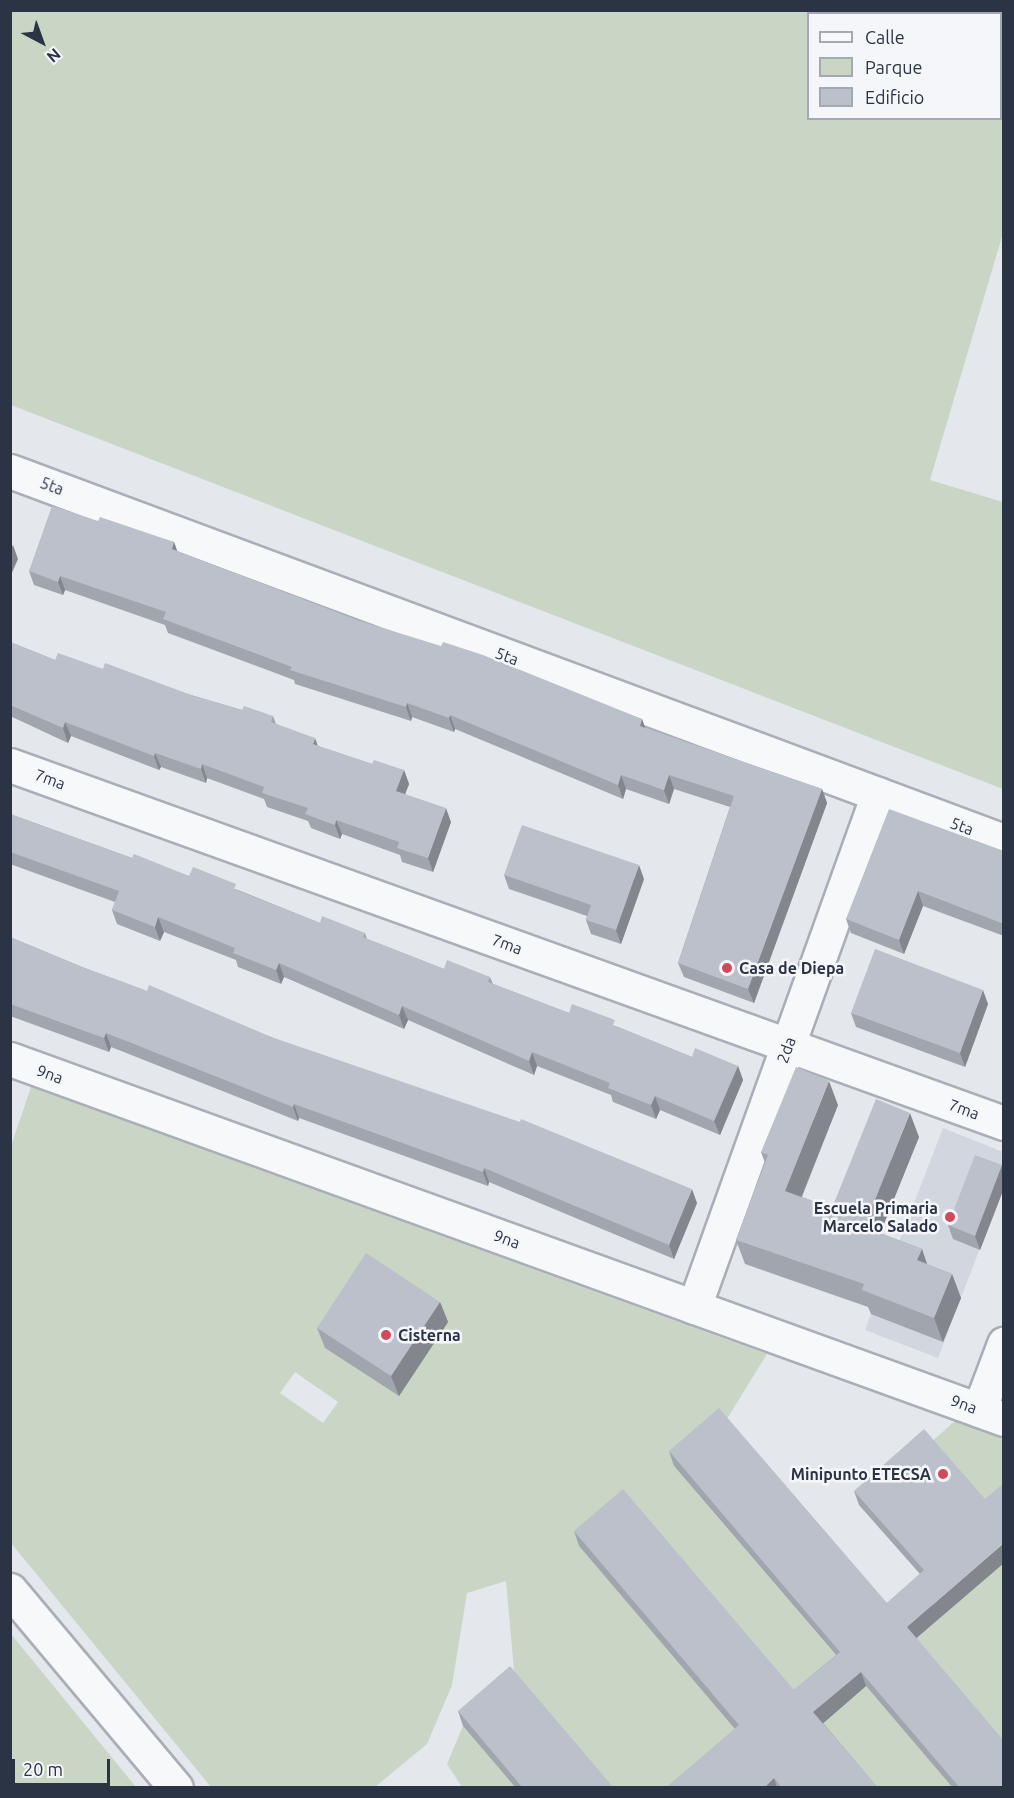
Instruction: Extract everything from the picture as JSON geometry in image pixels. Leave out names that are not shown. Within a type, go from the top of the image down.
[{"type":"street","name":"5ta","points":[[10,471],[1004,841]]},
{"type":"street","name":"7ma","points":[[10,765],[1004,1123]]},
{"type":"street","name":"2da","points":[[694,1307],[878,794]]},
{"type":"street","name":"9na","points":[[10,1059],[992,1414]]},
{"type":"street","points":[[992,1414],[1004,1344]]},
{"type":"street","points":[[10,1590],[176,1788]]},
{"type":"shaded area","name":"Escuela Primaria Marcelo Salado","points":[[943,1128],[1003,1152],[1003,1188],[938,1358],[865,1330]]},
{"type":"green space","points":[[10,11],[1003,11],[1003,233],[930,480],[1003,502],[1003,789],[11,405]]},
{"type":"green space","points":[[31,1087],[767,1354],[725,1422],[674,1466],[845,1666],[800,1705],[579,1546],[745,1740],[689,1787],[606,1787],[515,1681],[506,1581],[467,1593],[452,1685],[427,1744],[375,1787],[211,1787],[11,1543],[10,1149]],"holes":[[[295,1372],[338,1402],[323,1423],[280,1393]]]},
{"type":"green space","points":[[955,1421],[1003,1439],[1003,1502],[990,1514],[929,1444]]},
{"type":"green space","points":[[1003,1563],[1003,1749],[912,1642]]},
{"type":"green space","points":[[11,1634],[136,1787],[11,1787]]},
{"type":"green space","points":[[866,1686],[953,1787],[871,1787],[819,1727]]},
{"type":"green space","points":[[463,1726],[516,1787],[462,1787],[447,1764]]},
{"type":"building","points":[[52,506],[98,521],[100,517],[174,542],[172,549],[357,620],[441,646],[443,642],[483,655],[642,719],[640,726],[822,789],[748,989],[678,963],[734,796],[669,775],[664,790],[621,775],[618,785],[450,715],[449,718],[407,703],[406,707],[290,670],[292,667],[163,619],[166,612],[60,576],[58,582],[29,571]]},
{"type":"building","points":[[10,642],[55,660],[58,653],[103,669],[105,663],[194,696],[242,710],[244,706],[273,716],[271,722],[315,738],[313,744],[372,764],[374,760],[404,770],[396,791],[446,808],[428,858],[397,848],[399,842],[336,820],[335,825],[305,814],[308,808],[262,793],[264,787],[202,764],[201,769],[155,753],[154,756],[65,722],[63,728],[10,705]]},
{"type":"building","points":[[889,809],[1004,851],[1004,924],[918,891],[899,940],[846,919]]},
{"type":"building","points":[[10,814],[132,858],[134,854],[189,876],[193,867],[236,884],[234,889],[320,923],[322,916],[365,933],[363,937],[444,969],[447,960],[490,977],[488,982],[569,1013],[572,1004],[615,1020],[613,1025],[692,1057],[695,1048],[738,1066],[714,1121],[655,1096],[651,1105],[608,1088],[610,1083],[532,1052],[529,1061],[402,1006],[399,1015],[279,963],[276,970],[233,953],[235,948],[158,917],[155,927],[112,910],[119,891],[10,852]]},
{"type":"building","points":[[522,825],[639,865],[616,930],[586,920],[591,905],[504,875]]},
{"type":"building","points":[[10,937],[147,991],[149,985],[271,1037],[520,1122],[521,1119],[692,1189],[669,1245],[484,1168],[483,1172],[294,1104],[293,1107],[106,1033],[104,1038],[10,1004]]},
{"type":"building","points":[[875,949],[983,990],[960,1053],[851,1013]]},
{"type":"building","points":[[796,1067],[829,1081],[785,1191],[832,1208],[876,1099],[910,1113],[864,1227],[922,1249],[917,1260],[952,1274],[934,1318],[862,1290],[864,1284],[736,1240],[768,1155],[761,1152]]},
{"type":"building","points":[[975,1155],[1002,1165],[975,1236],[948,1225]]},
{"type":"building","name":"Cisterna","points":[[366,1253],[440,1302],[391,1376],[317,1328]]},
{"type":"building","points":[[719,1408],[887,1603],[924,1570],[854,1491],[924,1429],[985,1499],[1004,1483],[1004,1517],[1002,1519],[1004,1521],[1004,1543],[907,1627],[1004,1741],[1004,1788],[960,1788],[861,1672],[813,1712],[878,1788],[782,1788],[774,1778],[764,1788],[666,1788],[739,1725],[574,1531],[623,1489],[794,1690],[840,1652],[669,1451]]},
{"type":"building","points":[[510,1666],[614,1788],[523,1788],[458,1711]]},
{"type":"place","name":"Casa de Diepa","points":[[727,968]]},
{"type":"place","name":"Escuela Primaria Marcelo Salado","points":[[950,1217]]},
{"type":"place","name":"Cisterna","points":[[386,1335]]},
{"type":"place","name":"Minipunto ETECSA","points":[[943,1474]]}]
